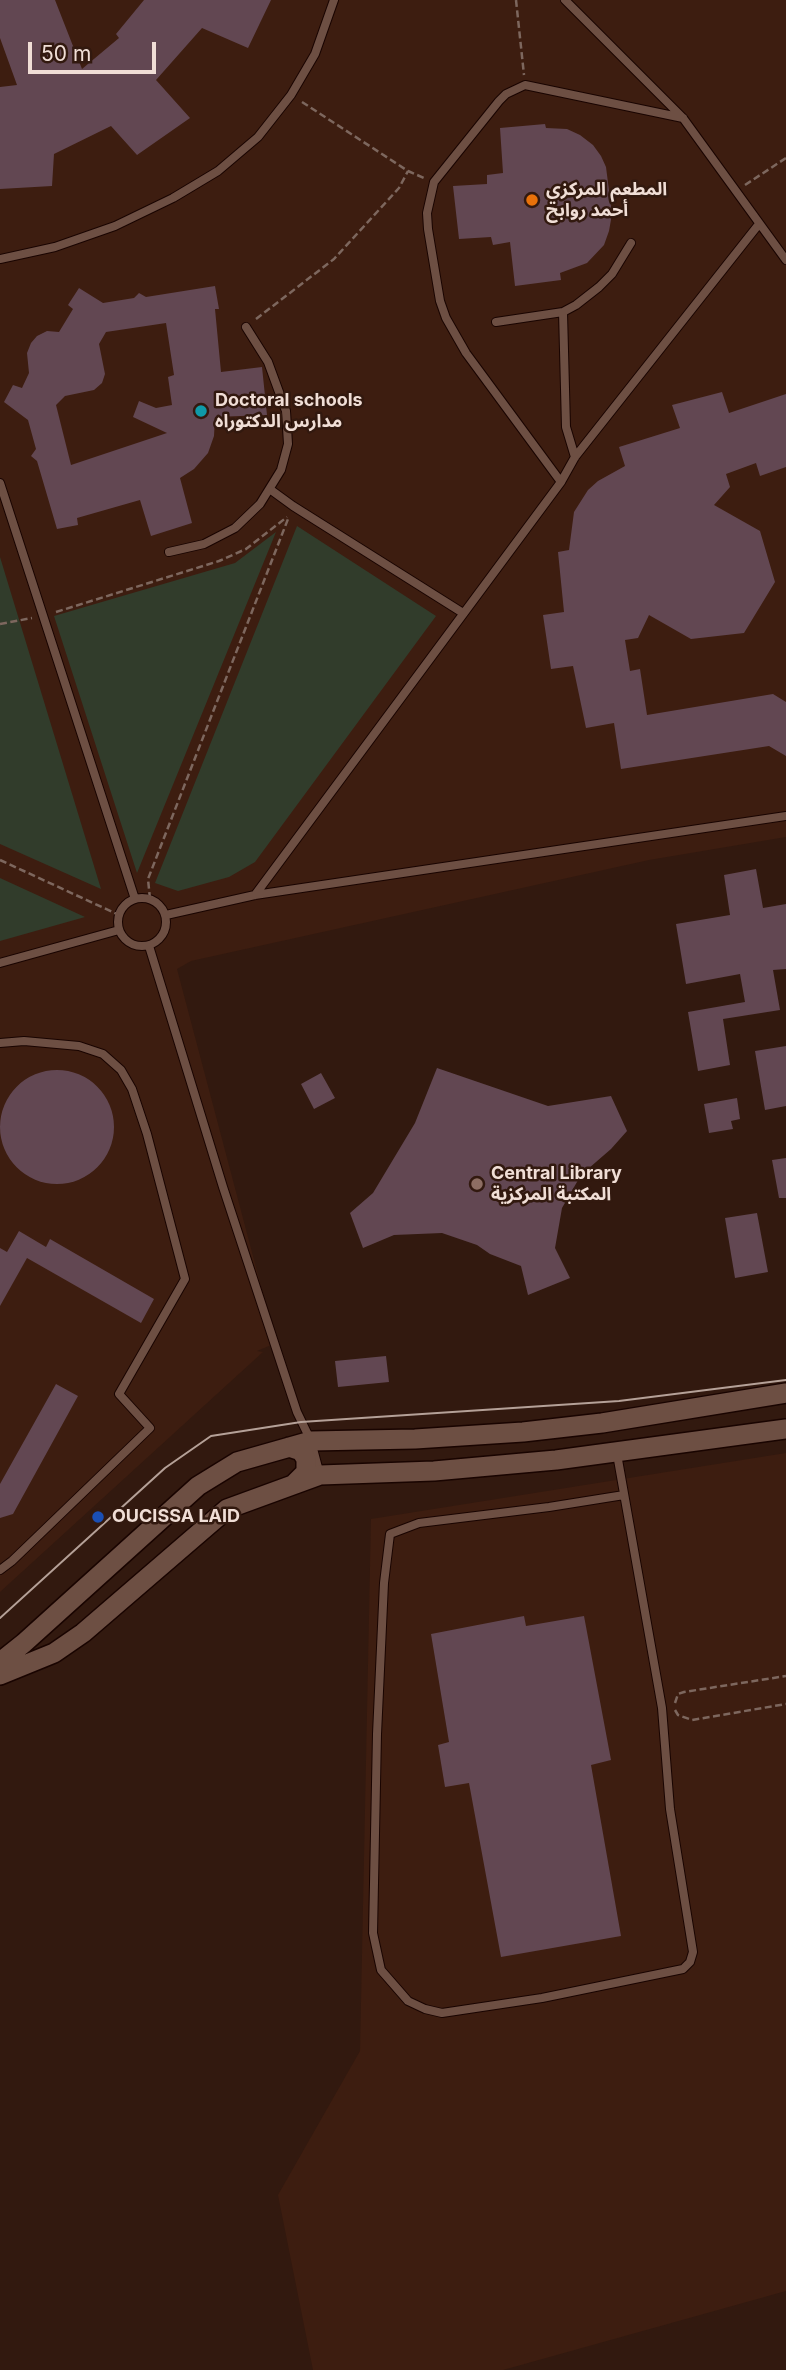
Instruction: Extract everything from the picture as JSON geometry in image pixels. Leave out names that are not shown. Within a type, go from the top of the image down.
[{"type":"street","points":[[0,1662],[210,1477],[237,1462],[311,1441],[415,1439],[523,1432],[602,1423],[786,1392]]},
{"type":"street","points":[[0,1675],[54,1653],[83,1633],[227,1509],[320,1475],[434,1471],[617,1453],[786,1429]]},
{"type":"street","points":[[289,1447],[301,1451],[306,1459],[306,1472],[295,1483]]},
{"type":"lane","points":[[0,260],[55,247],[144,213],[196,186],[239,155],[276,117],[291,95],[315,54],[334,0]]},
{"type":"lane","points":[[565,0],[683,118],[786,260]]},
{"type":"lane","points":[[561,482],[466,353],[446,318],[440,301],[428,229],[427,212],[434,182],[499,101],[515,88],[525,85],[683,118]]},
{"type":"lane","points":[[255,895],[561,482],[575,457],[759,224]]},
{"type":"lane","points":[[496,322],[562,312],[599,288],[617,267],[631,243]]},
{"type":"lane","points":[[562,312],[566,427],[575,457]]},
{"type":"lane","points":[[169,552],[204,544],[228,533],[249,517],[271,490],[285,460],[288,428],[286,411],[268,362],[246,327]]},
{"type":"lane","points":[[0,483],[135,899]]},
{"type":"lane","points":[[271,490],[463,613]]},
{"type":"lane","points":[[166,915],[255,895],[786,816]]},
{"type":"lane","points":[[135,899],[150,899],[157,902],[166,915],[167,922],[162,937],[149,946],[134,946],[119,930],[119,915],[122,908],[135,899]]},
{"type":"lane","points":[[0,963],[119,930]]},
{"type":"lane","points":[[149,946],[223,1187],[293,1399],[311,1441],[320,1475]]},
{"type":"lane","points":[[0,1043],[24,1041],[79,1046],[103,1054],[121,1070],[132,1090],[147,1134],[185,1279],[119,1394],[150,1428],[12,1562],[0,1570]]},
{"type":"lane","points":[[617,1453],[662,1708],[670,1809],[693,1952],[690,1962],[683,1969],[542,1998],[442,2012],[425,2009],[408,2001],[381,1970],[373,1933],[377,1734],[384,1583],[390,1534],[419,1523],[624,1495]]},
{"type":"path","points":[[516,0],[525,85]]},
{"type":"path","points":[[291,95],[408,171],[434,182]]},
{"type":"path","points":[[735,192],[786,158]]},
{"type":"path","points":[[246,327],[334,259],[399,188],[408,171]]},
{"type":"path","points":[[0,624],[43,616],[219,561],[246,549],[290,516],[148,879],[150,899]]},
{"type":"path","points":[[0,860],[119,915]]},
{"type":"path","points":[[786,1676],[684,1692],[678,1694],[675,1701],[678,1715],[692,1720],[786,1704]]},
{"type":"shaded area","points":[[0,0],[786,0],[786,837],[649,860],[191,961],[177,969],[276,1343],[257,1351],[263,1352],[0,1592]]},
{"type":"shaded area","points":[[786,1453],[786,2291],[503,2370],[313,2370],[278,2195],[360,2051],[371,1519]]},
{"type":"green space","points":[[297,526],[436,616],[255,862],[229,877],[178,891],[155,883]]},
{"type":"green space","points":[[276,532],[137,873],[54,616],[235,563]]},
{"type":"green space","points":[[0,557],[101,889],[0,844]]},
{"type":"green space","points":[[0,878],[85,917],[0,941]]},
{"type":"building","points":[[0,0],[55,0],[82,69],[119,38],[116,34],[144,0],[271,0],[248,48],[202,28],[156,80],[190,118],[137,155],[111,126],[54,154],[52,186],[0,189],[0,87],[17,85],[0,38]]},
{"type":"building","name":"المطعم المركزي أحمد روابح","points":[[545,124],[546,128],[567,129],[580,135],[593,145],[601,156],[606,167],[612,214],[609,231],[604,245],[587,263],[560,273],[561,280],[515,286],[510,242],[493,245],[491,237],[459,239],[453,186],[487,184],[487,175],[503,173],[500,128]]},
{"type":"building","name":"Doctoral schools مدارس الدكتوراه","points":[[215,286],[219,309],[215,309],[221,372],[262,367],[267,415],[215,417],[214,436],[208,453],[194,469],[180,478],[192,523],[151,536],[140,500],[77,518],[78,525],[57,529],[37,461],[31,456],[36,449],[28,420],[4,402],[13,385],[22,388],[29,373],[27,353],[31,343],[47,331],[59,332],[73,309],[68,305],[79,288],[103,303],[134,298],[139,293],[146,297]],"holes":[[[166,323],[174,375],[168,377],[172,405],[156,408],[139,401],[133,417],[167,433],[71,465],[56,405],[65,396],[94,390],[102,383],[105,374],[99,344],[106,332]]]},
{"type":"building","points":[[722,392],[729,413],[786,394],[786,467],[760,476],[756,463],[726,474],[730,487],[714,505],[760,531],[775,582],[744,633],[691,639],[649,615],[638,638],[625,640],[630,671],[640,669],[647,715],[773,694],[786,702],[786,756],[769,746],[621,769],[614,723],[586,728],[573,666],[551,669],[543,615],[564,612],[558,552],[569,550],[574,512],[588,490],[598,481],[625,466],[619,447],[680,428],[672,405]]},
{"type":"building","points":[[756,869],[763,908],[786,904],[786,969],[773,970],[780,1010],[723,1019],[730,1065],[698,1071],[688,1012],[745,1002],[740,974],[686,984],[676,924],[730,915],[724,875]]},
{"type":"building","points":[[786,1046],[786,1106],[765,1110],[755,1051]]},
{"type":"building","name":"Central Library المكتبة المركزية","points":[[437,1068],[548,1106],[611,1096],[627,1131],[581,1175],[562,1208],[555,1248],[570,1278],[528,1295],[521,1266],[490,1254],[477,1245],[442,1233],[394,1235],[363,1248],[350,1213],[373,1193],[415,1123]]},
{"type":"building","points":[[57,1070],[79,1074],[97,1087],[110,1105],[114,1127],[110,1149],[97,1167],[79,1180],[57,1184],[35,1180],[17,1167],[4,1149],[0,1127],[4,1105],[17,1087],[35,1074]]},
{"type":"building","points":[[321,1073],[335,1098],[314,1109],[301,1084]]},
{"type":"building","points":[[737,1098],[740,1119],[731,1121],[733,1129],[709,1133],[704,1104]]},
{"type":"building","points":[[786,1158],[786,1198],[779,1198],[772,1160]]},
{"type":"building","points":[[757,1213],[768,1272],[735,1278],[725,1218]]},
{"type":"building","points":[[19,1231],[46,1247],[50,1239],[154,1299],[141,1323],[27,1258],[0,1306],[0,1248],[7,1252]]},
{"type":"building","points":[[386,1356],[389,1382],[338,1387],[335,1361]]},
{"type":"building","points":[[56,1384],[78,1396],[13,1514],[0,1518],[0,1484]]},
{"type":"building","points":[[524,1616],[526,1626],[584,1616],[611,1760],[591,1765],[621,1936],[501,1957],[469,1783],[445,1787],[438,1745],[449,1742],[431,1634]]},
{"type":"tram line","points":[[0,1618],[165,1468],[211,1436],[301,1422],[619,1401],[786,1380]]},
{"type":"place","name":"المطعم المركزي أحمد روابح","points":[[532,200]]},
{"type":"place","name":"Doctoral schools مدارس الدكتوراه","points":[[201,411]]},
{"type":"place","name":"Central Library المكتبة المركزية","points":[[477,1184]]},
{"type":"place","name":"OUCISSA LAID","points":[[98,1517]]}]
